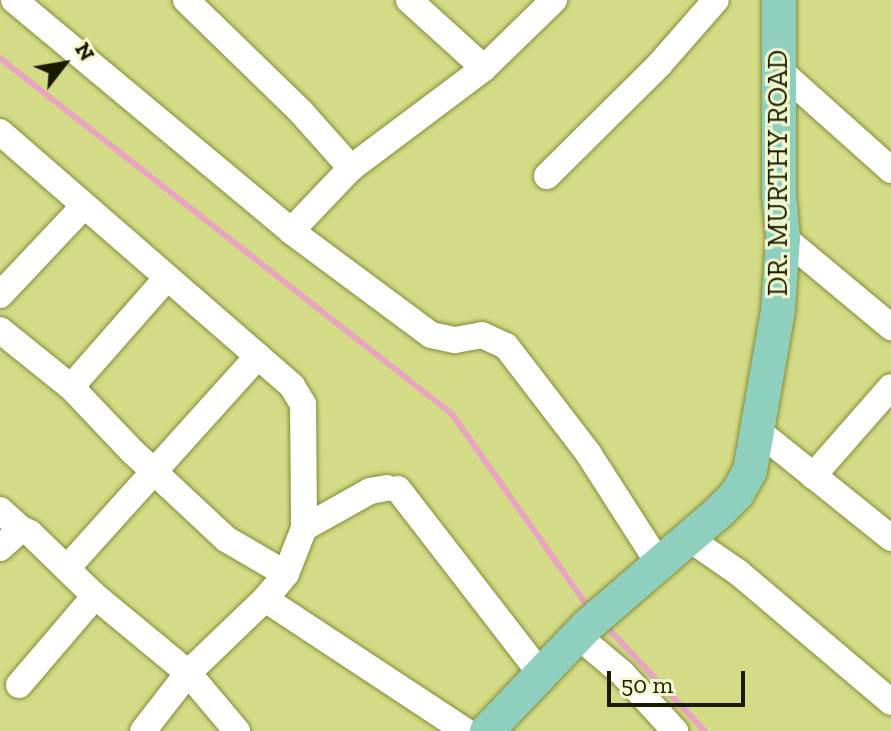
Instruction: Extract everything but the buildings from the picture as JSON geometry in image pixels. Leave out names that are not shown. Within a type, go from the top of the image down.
[{"type":"main road","name":"DR. MURTHY ROAD","points":[[487,731],[582,631],[690,534],[719,485],[756,435],[778,311],[783,237],[779,195],[779,0]]},
{"type":"street","points":[[14,0],[291,231],[431,335],[455,340],[482,335],[506,346],[588,453],[658,562]]},
{"type":"street","points":[[186,0],[302,113],[351,168]]},
{"type":"street","points":[[409,0],[484,68]]},
{"type":"street","points":[[291,231],[351,168],[484,68],[554,0]]},
{"type":"street","points":[[547,176],[659,65],[716,0]]},
{"type":"street","points":[[777,68],[891,170]]},
{"type":"street","points":[[0,132],[292,386],[303,404],[304,528],[286,574],[265,599],[188,673],[143,731]]},
{"type":"street","points":[[0,295],[84,206]]},
{"type":"street","points":[[783,237],[891,327]]},
{"type":"street","points":[[71,387],[166,279]]},
{"type":"street","points":[[0,330],[71,387],[226,539],[286,574]]},
{"type":"street","points":[[68,567],[156,473],[258,356]]},
{"type":"street","points":[[813,476],[891,387]]},
{"type":"street","points":[[756,435],[891,538]]},
{"type":"street","points":[[304,528],[370,491],[392,488],[541,674]]},
{"type":"street","points":[[0,510],[68,567],[95,596],[188,673],[237,731]]},
{"type":"street","points":[[0,548],[21,529]]},
{"type":"street","points":[[690,534],[891,702]]},
{"type":"street","points":[[19,685],[95,596]]},
{"type":"street","points":[[265,599],[465,731]]},
{"type":"street","points":[[582,631],[675,731]]},
{"type":"waterway","points":[[0,58],[452,414],[589,608]]},
{"type":"waterway","points":[[605,625],[705,731]]}]
